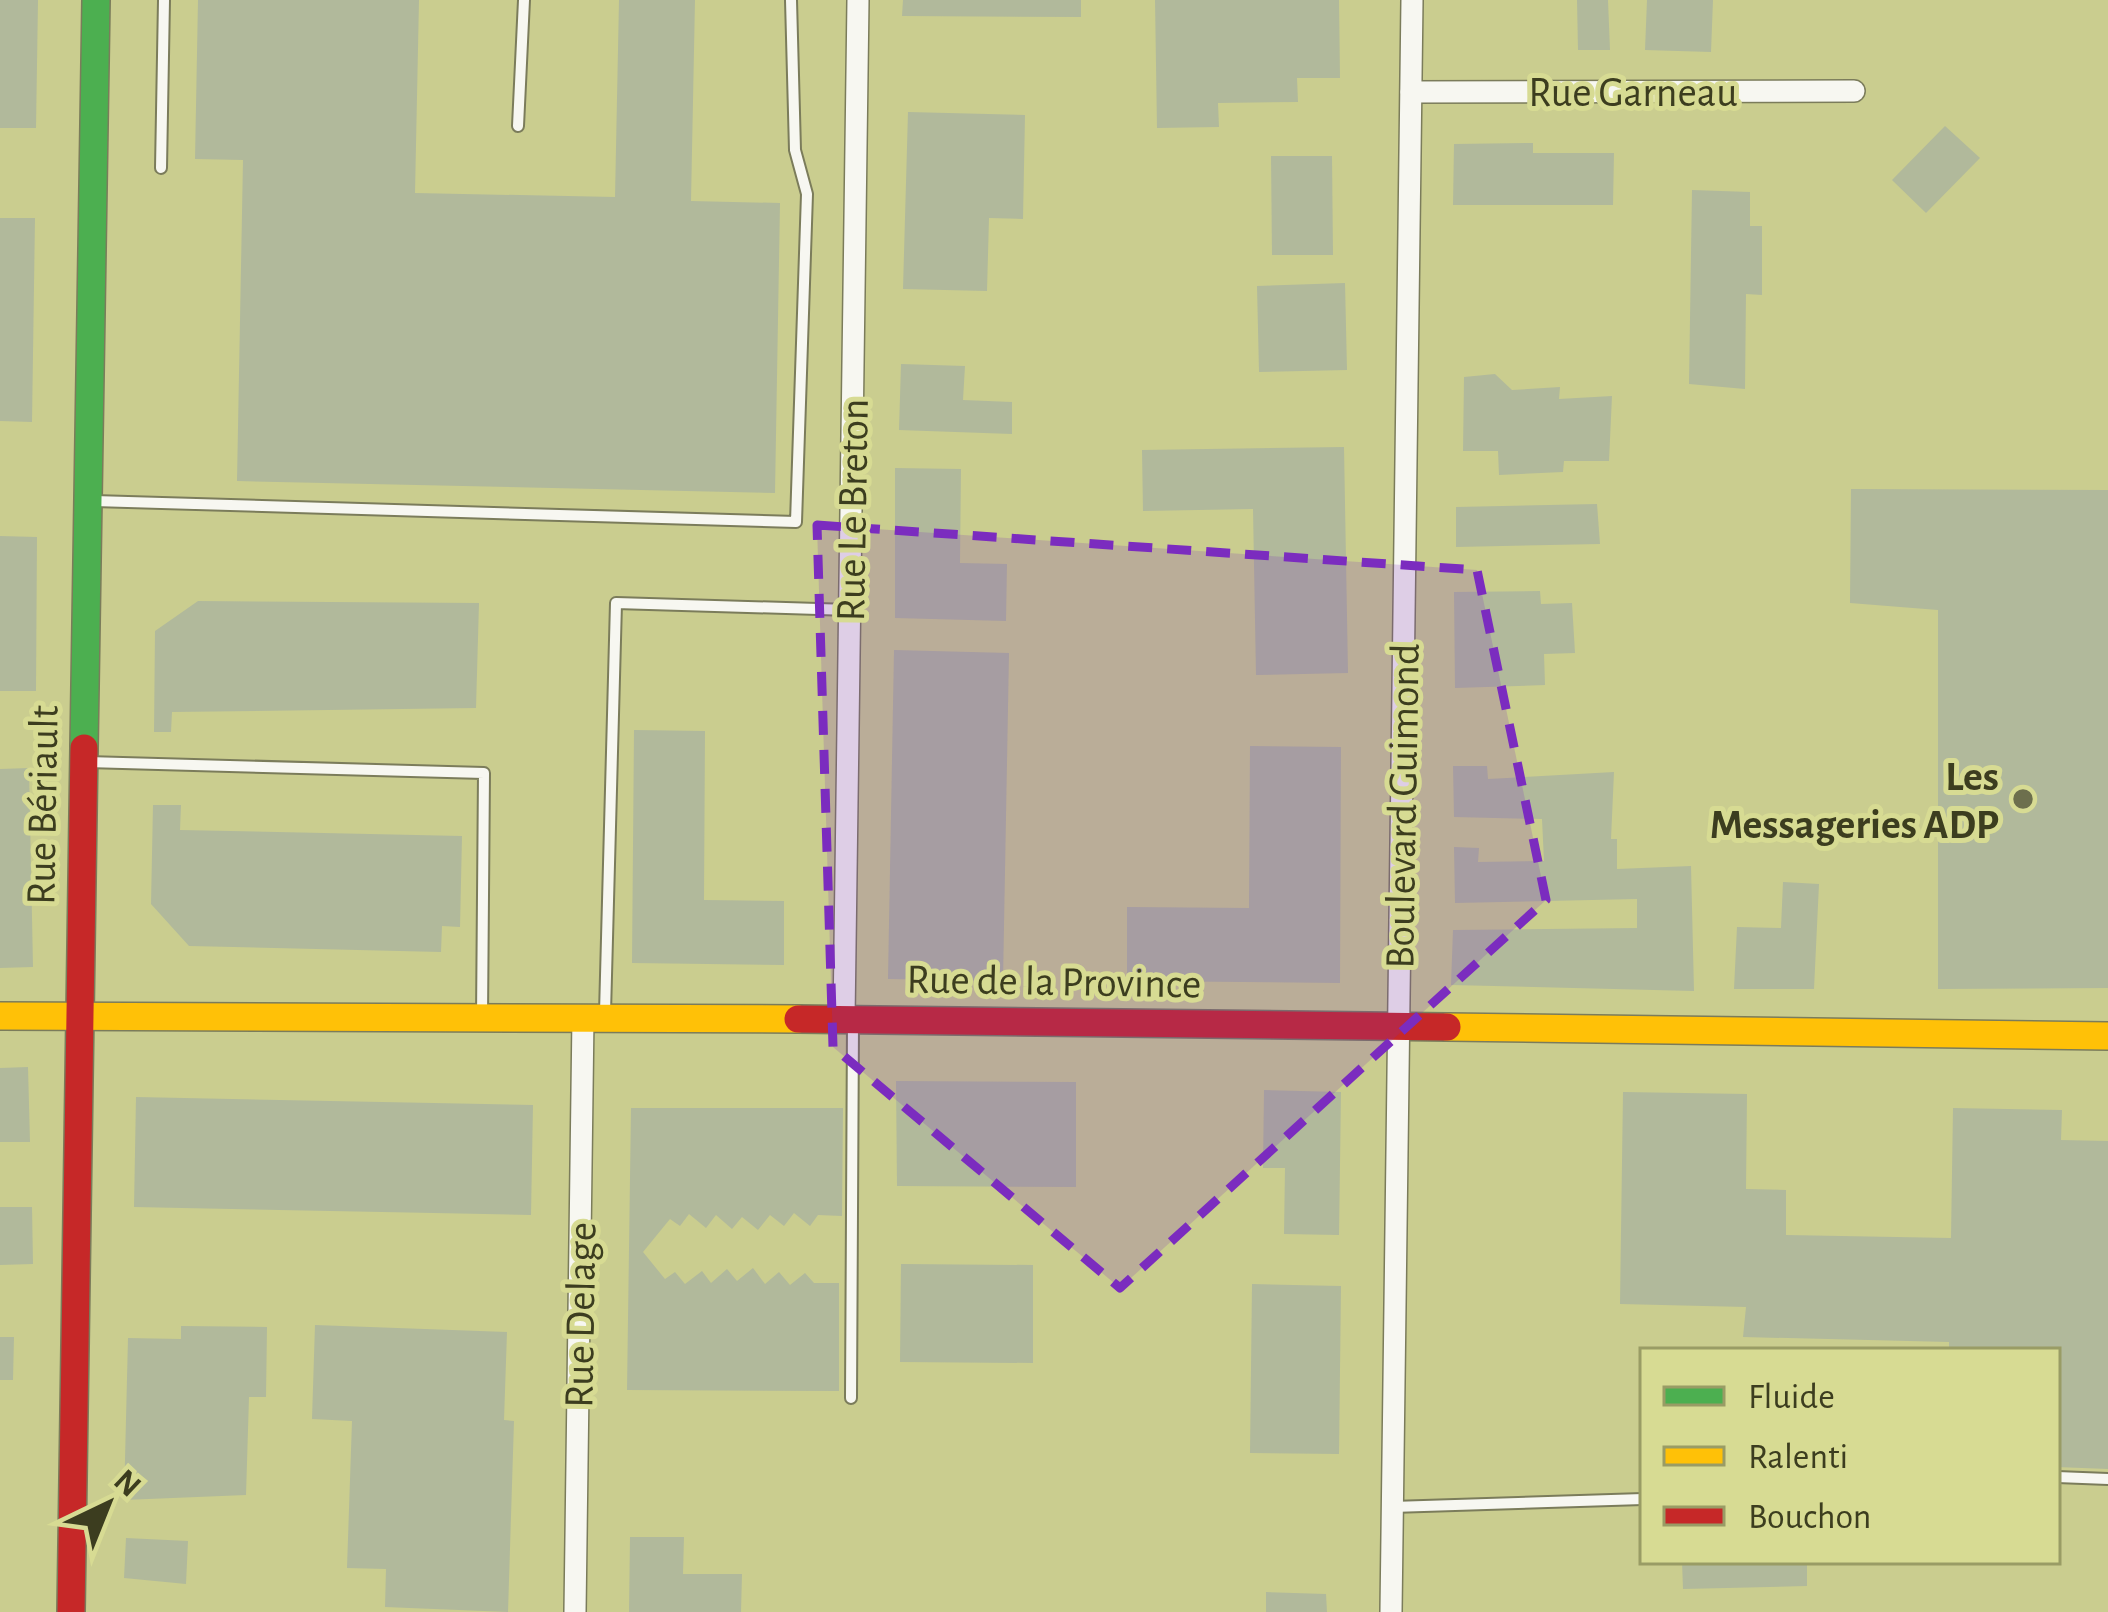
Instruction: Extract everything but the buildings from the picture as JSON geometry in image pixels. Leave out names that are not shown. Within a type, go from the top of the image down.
[{"type":"street","name":"Rue Bériault","points":[[71,1612],[96,0]]},
{"type":"street","name":"Rue Le Breton","points":[[849,1020],[858,0]]},
{"type":"street","name":"Boulevard Guimond","points":[[1391,1612],[1412,0]]},
{"type":"street","name":"Rue Garneau","points":[[1412,92],[1854,91]]},
{"type":"street","name":"Rue de la Province","points":[[0,1016],[1398,1025],[2108,1036]]},
{"type":"street","name":"Rue Delage","points":[[575,1612],[594,1018]]},
{"type":"lane","points":[[161,168],[164,0]]},
{"type":"lane","points":[[518,126],[524,0]]},
{"type":"lane","points":[[88,500],[796,522],[807,194],[795,150],[791,0]]},
{"type":"lane","points":[[594,1018],[616,603],[850,610]]},
{"type":"lane","points":[[83,762],[484,773],[482,1018]]},
{"type":"lane","points":[[849,1020],[851,1398]]},
{"type":"lane","points":[[2060,1477],[2108,1478]]},
{"type":"lane","points":[[1392,1507],[1640,1499]]},
{"type":"highlighted area","points":[[817,525],[1477,570],[1546,900],[1120,1288],[833,1047]]},
{"type":"shaded area","points":[[0,0],[2108,0],[2108,1612],[0,1612]]},
{"type":"traffic: fast","points":[[84,748],[96,0]]},
{"type":"traffic: slow","points":[[0,1016],[798,1019]]},
{"type":"traffic: slow","points":[[1447,1027],[2108,1036]]},
{"type":"traffic: jam","points":[[71,1612],[84,748]]},
{"type":"traffic: jam","points":[[798,1019],[1447,1027]]},
{"type":"place","name":"Les Messageries ADP","points":[[2023,799]]}]
